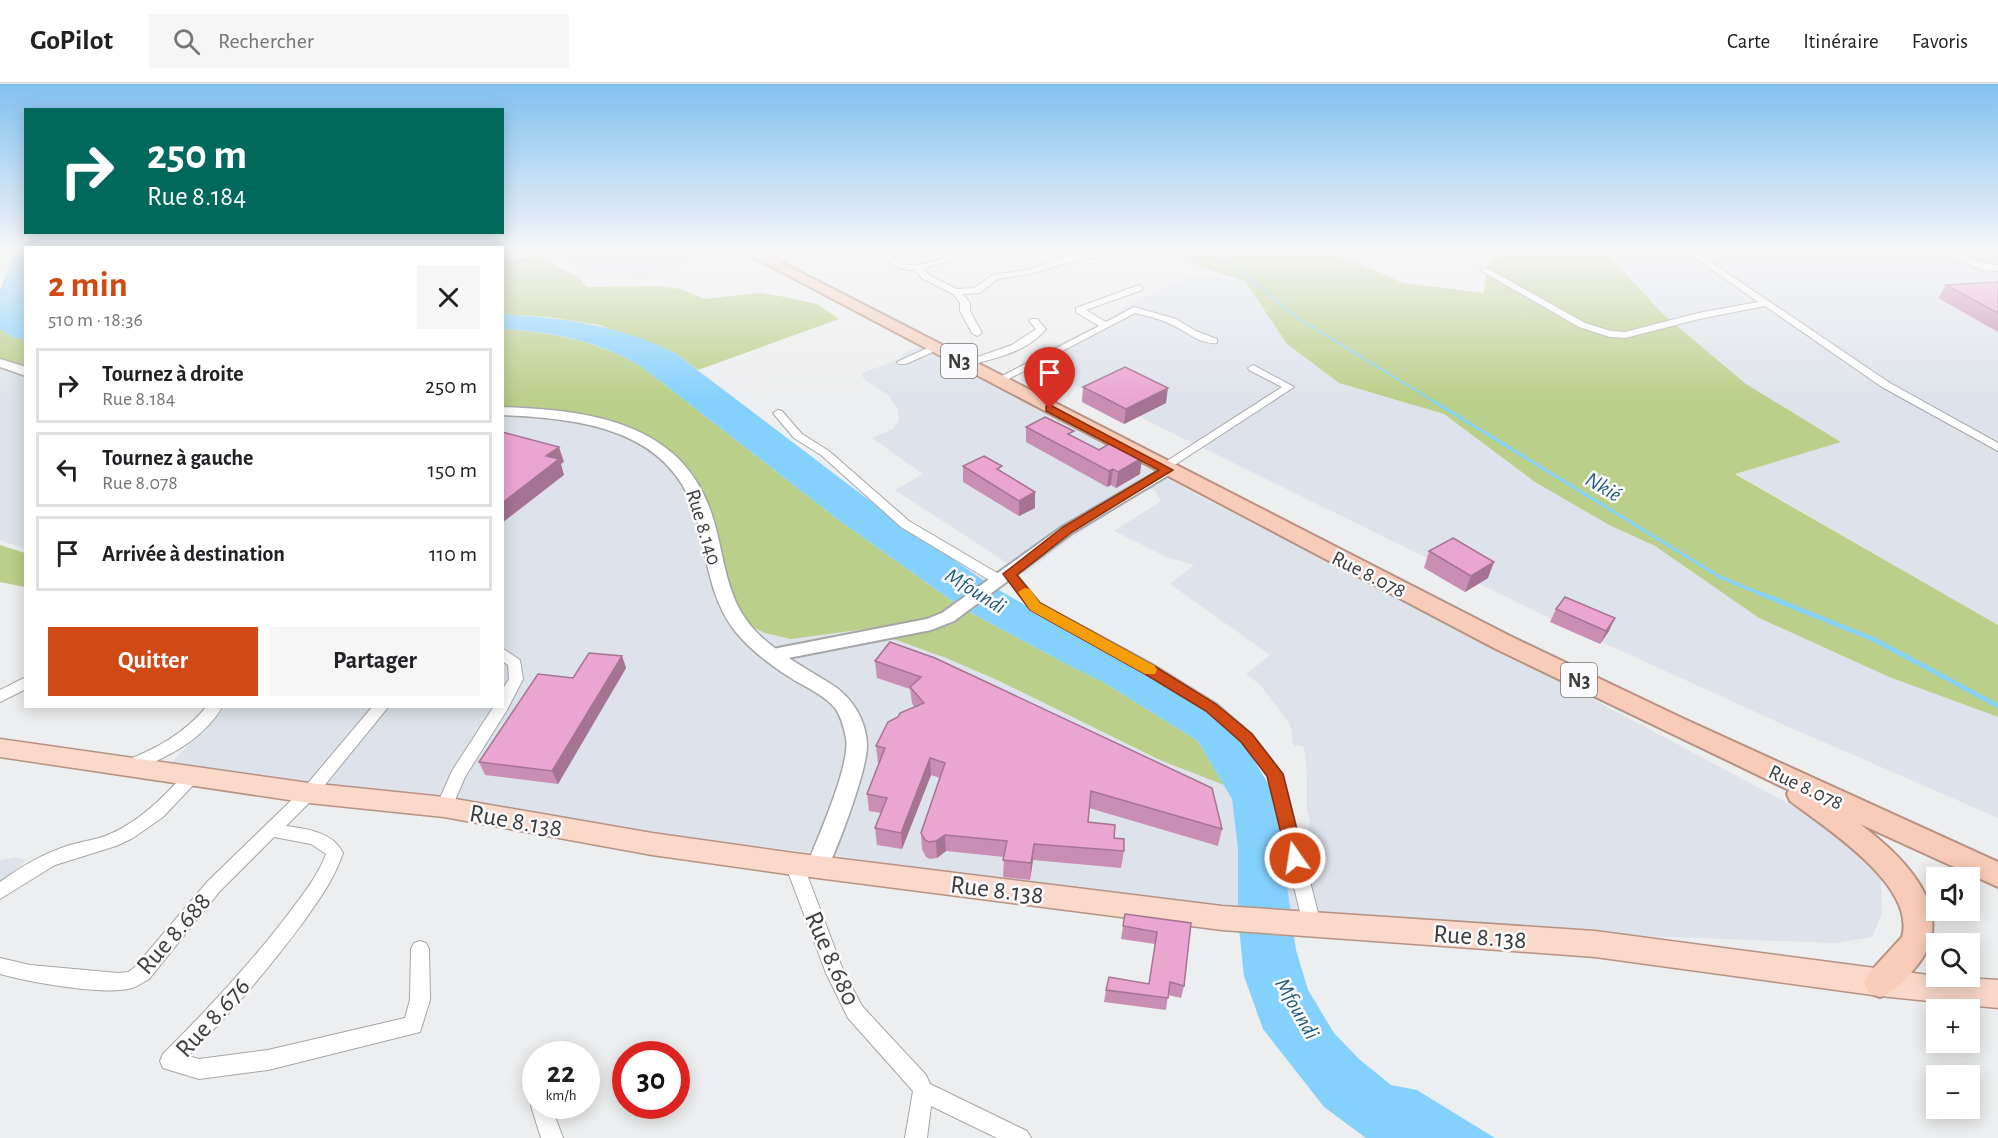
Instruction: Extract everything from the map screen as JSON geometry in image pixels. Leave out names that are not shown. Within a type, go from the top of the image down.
[{"type":"highway","name":"Rue 8.078","points":[[845,301],[1512,647],[1998,875]]},
{"type":"highway","points":[[1762,766],[1852,833],[1890,865],[1918,911],[1919,934],[1906,956],[1880,983]]},
{"type":"main road","points":[[0,363],[24,371]]},
{"type":"main road","name":"Rue 8.140","points":[[504,411],[555,414],[596,422],[650,440],[671,458],[693,484],[720,577],[735,618],[752,639],[845,706],[858,745],[845,793],[806,865]]},
{"type":"main road","name":"Rue 8.138","points":[[0,748],[309,793],[444,807],[652,844],[1222,918],[1595,944],[1880,983],[1998,994]]},
{"type":"main road","points":[[1919,987],[1998,1008]]},
{"type":"street","points":[[964,301],[964,311],[977,333]]},
{"type":"street","points":[[1103,301],[1079,310],[1105,326]]},
{"type":"street","points":[[1540,301],[1582,325],[1610,334],[1625,335],[1698,316],[1768,303]]},
{"type":"street","points":[[1765,301],[1886,385],[1998,448]]},
{"type":"street","points":[[997,381],[1134,310],[1173,321],[1193,333],[1214,341]]},
{"type":"street","points":[[965,363],[1016,346],[1033,337],[1041,329],[1034,321]]},
{"type":"street","points":[[902,362],[934,348]]},
{"type":"street","points":[[773,655],[931,624],[962,608],[1067,530],[1289,387],[1253,368]]},
{"type":"street","points":[[778,413],[798,436],[825,453],[905,524],[1000,580],[1035,606],[1201,701],[1247,738],[1275,774],[1307,924]]},
{"type":"street","points":[[504,655],[515,663],[516,679],[504,702]]},
{"type":"street","points":[[0,697],[24,683]]},
{"type":"street","points":[[126,767],[171,749],[214,708]]},
{"type":"street","name":"Rue 8.688","points":[[0,966],[30,974],[73,980],[118,982],[130,980],[142,973],[214,886],[309,793],[380,708]]},
{"type":"street","points":[[444,807],[458,775],[501,708]]},
{"type":"street","points":[[0,892],[42,864],[69,853],[94,848],[139,826],[176,795],[190,777]]},
{"type":"street","name":"Rue 8.676","points":[[271,830],[309,838],[332,847],[335,853],[332,862],[318,888],[278,943],[229,1002],[170,1061],[199,1069],[268,1060],[413,1025],[420,1000],[420,949]]},
{"type":"street","name":"Rue 8.680","points":[[806,865],[835,973],[855,1012],[920,1082],[923,1091]]},
{"type":"street","points":[[916,1138],[923,1091],[1020,1138]]},
{"type":"street","points":[[545,1119],[552,1138]]},
{"type":"shaded area","points":[[1136,301],[1258,301],[1287,344],[1339,383],[1444,414],[1535,482],[1609,525],[1655,546],[1759,618],[1889,677],[1998,717],[1998,818],[1773,720],[1551,619],[1026,361],[1115,315],[1123,307]]},
{"type":"shaded area","points":[[1652,301],[1998,301],[1998,625],[1735,473],[1840,441],[1746,384]]},
{"type":"shaded area","points":[[919,347],[1213,503],[1445,620],[1808,814],[1855,847],[1881,878],[1882,914],[1872,937],[1836,943],[1612,935],[1228,907],[1056,888],[839,856],[161,773],[225,708],[504,708],[504,411],[618,429],[671,458],[791,639],[866,629],[937,654],[995,679],[1162,761],[1224,785],[1261,803],[1303,831],[1308,830],[1310,823],[1307,810],[1304,747],[1296,745],[1294,748],[1290,724],[1260,685],[1246,674],[1270,655],[1170,584],[1194,565],[1167,557],[1114,531],[1161,501],[1154,489],[1145,490],[1070,539],[1024,574],[895,490],[923,474],[872,438],[893,429],[899,420],[898,410],[889,396],[863,378],[862,373],[895,361],[906,352]]},
{"type":"shaded area","points":[[0,363],[24,372],[24,549],[0,540]]},
{"type":"shaded area","points":[[15,857],[26,860],[0,884],[0,860]]},
{"type":"green space","points":[[504,301],[804,301],[817,304],[839,319],[698,370],[675,353],[599,325],[547,317],[504,314]]},
{"type":"green space","points":[[1258,301],[1651,301],[1663,314],[1746,384],[1841,442],[1735,474],[1998,625],[1998,717],[1889,677],[1759,618],[1655,546],[1609,525],[1535,482],[1444,414],[1339,383],[1287,344]]},
{"type":"green space","points":[[0,329],[13,337],[24,340],[24,372],[0,363]]},
{"type":"green space","points":[[504,329],[575,339],[626,358],[642,367],[836,518],[962,608],[1103,682],[1198,741],[1224,785],[1162,761],[995,679],[946,658],[866,629],[791,639],[765,633],[735,618],[707,530],[671,458],[618,429],[504,411]]},
{"type":"green space","points":[[0,545],[24,553],[24,587],[0,582]]},
{"type":"water","points":[[0,301],[24,301],[24,340],[13,337],[0,329]]},
{"type":"water","name":"Mfoundi","points":[[504,314],[591,324],[654,343],[675,353],[886,513],[992,586],[1200,706],[1245,745],[1274,794],[1296,950],[1308,990],[1334,1033],[1359,1059],[1391,1085],[1417,1090],[1495,1138],[1366,1138],[1324,1107],[1263,1029],[1244,976],[1238,919],[1238,849],[1232,799],[1198,741],[1103,682],[962,608],[836,518],[642,367],[592,344],[539,333],[504,329]]},
{"type":"building","points":[[1976,301],[1998,301],[1998,313]]},
{"type":"building","points":[[1125,367],[1168,388],[1126,409],[1083,387]]},
{"type":"building","points":[[1045,417],[1074,431],[1068,434],[1099,450],[1112,442],[1142,458],[1118,472],[1113,469],[1109,471],[1026,427]]},
{"type":"building","points":[[504,433],[559,447],[546,456],[559,459],[504,501]]},
{"type":"building","points":[[984,456],[1002,466],[997,469],[1035,492],[1019,501],[963,466]]},
{"type":"building","points":[[1453,538],[1494,562],[1471,576],[1429,551]]},
{"type":"building","points":[[1565,597],[1615,618],[1606,631],[1556,609]]},
{"type":"building","points":[[890,642],[935,658],[1212,788],[1222,829],[1091,791],[1088,822],[1115,825],[1114,838],[1124,839],[1124,851],[1034,844],[1031,863],[1003,860],[1007,841],[945,835],[936,841],[925,840],[921,833],[945,763],[930,758],[901,833],[875,828],[887,798],[867,794],[885,748],[876,746],[888,722],[898,717],[900,713],[924,703],[910,687],[921,677],[875,661]]},
{"type":"building","points":[[589,653],[622,656],[552,771],[479,762],[538,674],[573,678]]},
{"type":"building","points":[[1125,914],[1191,923],[1184,986],[1170,982],[1168,998],[1106,990],[1109,977],[1149,984],[1157,932],[1123,926]]},
{"type":"waterway","name":"Nkié","points":[[1278,301],[1298,318],[1438,404]]},
{"type":"waterway","name":"Nkié","points":[[1435,402],[1720,577],[1763,595]]},
{"type":"waterway","name":"Nkié","points":[[1759,593],[1875,640],[1998,706]]},
{"type":"slow traffic","points":[[1025,592],[1035,606],[1150,670]]},
{"type":"route","points":[[1050,409],[1167,470],[1067,530],[1009,574],[1035,606],[1150,670],[1211,708],[1247,738],[1275,774],[1295,858]]}]
